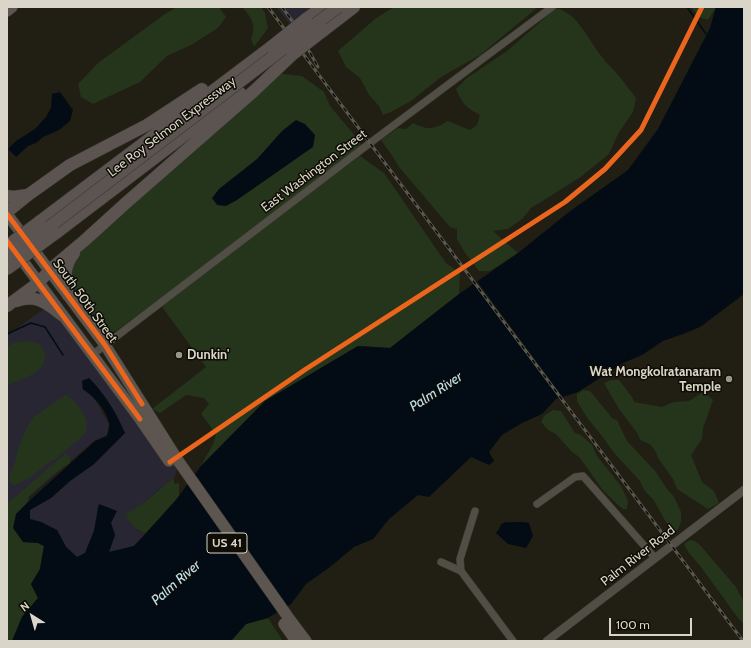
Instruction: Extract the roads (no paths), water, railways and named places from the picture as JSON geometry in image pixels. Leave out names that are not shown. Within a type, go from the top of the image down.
[{"type":"highway","name":"Lee Roy Selmon Expressway","points":[[7,246],[323,7]]},
{"type":"highway","points":[[7,258],[338,7]]},
{"type":"highway","name":"Lee Roy Selmon Expressway","points":[[7,269],[354,7]]},
{"type":"highway","points":[[8,305],[38,283],[49,270],[84,241],[283,62]]},
{"type":"highway","points":[[7,213],[28,195],[70,165],[147,125],[230,71],[248,63]]},
{"type":"highway","points":[[7,196],[13,197],[28,195]]},
{"type":"highway","points":[[68,295],[65,275],[68,261],[84,241]]},
{"type":"highway","points":[[8,305],[20,300],[33,298],[46,303],[62,315]]},
{"type":"main road","points":[[7,11],[12,7]]},
{"type":"main road","name":"South 50th Street","points":[[7,213],[105,345],[176,464]]},
{"type":"main road","name":"South 50th Street","points":[[7,241],[176,464],[285,619],[296,641]]},
{"type":"main road","name":"South 50th Street","points":[[285,619],[306,641]]},
{"type":"street","name":"East Washington Street","points":[[92,355],[376,138],[552,7]]},
{"type":"street","points":[[537,504],[575,477],[583,476],[655,558]]},
{"type":"street","name":"Palm River Road","points":[[547,641],[744,490]]},
{"type":"street","points":[[460,571],[460,559],[475,511]]},
{"type":"street","points":[[441,562],[460,571],[513,641]]},
{"type":"water","name":"Palm River","points":[[716,7],[744,7],[744,294],[700,327],[663,341],[642,355],[623,363],[578,392],[556,399],[542,414],[522,423],[502,435],[489,452],[494,461],[489,465],[471,457],[429,497],[418,495],[389,519],[373,539],[354,547],[306,584],[291,604],[268,618],[246,624],[231,641],[12,641],[22,617],[38,598],[31,584],[40,569],[44,546],[38,543],[23,542],[13,528],[16,514],[95,441],[107,436],[109,423],[105,413],[99,404],[83,389],[82,381],[89,378],[100,390],[114,411],[125,433],[94,464],[70,481],[51,498],[30,510],[30,519],[41,522],[57,530],[66,547],[77,557],[85,553],[94,531],[99,504],[117,511],[111,523],[115,535],[109,552],[134,546],[176,500],[201,466],[265,401],[358,346],[390,348],[459,294],[518,253],[569,212],[628,170],[658,129],[710,28]]},
{"type":"water","points":[[60,92],[73,110],[70,121],[59,130],[28,146],[16,157],[8,149],[16,141],[35,129],[46,117],[51,108],[52,94]]},
{"type":"water","points":[[296,120],[305,124],[315,135],[313,147],[237,200],[226,206],[217,205],[212,198],[219,189],[257,159],[282,131]]},
{"type":"water","points":[[506,522],[529,523],[533,536],[526,548],[508,544],[496,533],[501,524]]},
{"type":"waterway","points":[[687,7],[706,34]]},
{"type":"waterway","points":[[7,334],[31,323],[45,327],[63,355]]},
{"type":"railway","points":[[268,7],[743,641]]},
{"type":"railway","points":[[282,7],[293,22],[318,67]]},
{"type":"place","name":"Dunkin'","points":[[179,355]]},
{"type":"place","name":"Wat Mongkolratanaram Temple","points":[[729,379]]}]
